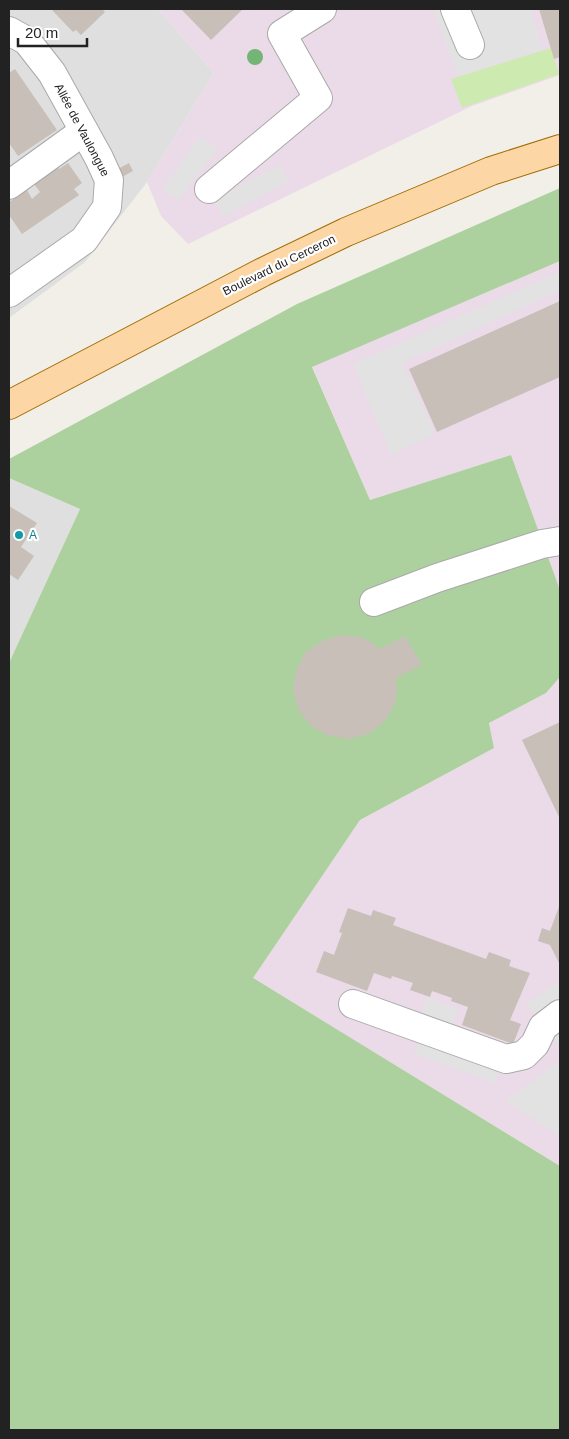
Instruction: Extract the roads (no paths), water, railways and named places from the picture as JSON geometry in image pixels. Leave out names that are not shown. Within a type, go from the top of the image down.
[{"type":"main road","name":"Boulevard du Cerceron","points":[[9,405],[254,277],[346,232],[491,171],[560,148]]},
{"type":"street","points":[[209,189],[318,98],[282,34],[322,9]]},
{"type":"street","points":[[455,9],[470,45]]},
{"type":"street","name":"Allée de Vaulongue","points":[[9,31],[27,41],[52,73],[109,180],[107,207],[84,240],[9,293]]},
{"type":"street","points":[[9,185],[84,131]]},
{"type":"street","points":[[374,602],[437,578],[542,544],[560,541]]},
{"type":"street","points":[[353,1004],[506,1059],[524,1056],[535,1044],[543,1026],[560,1014]]},
{"type":"place","name":"A","points":[[19,535]]}]
